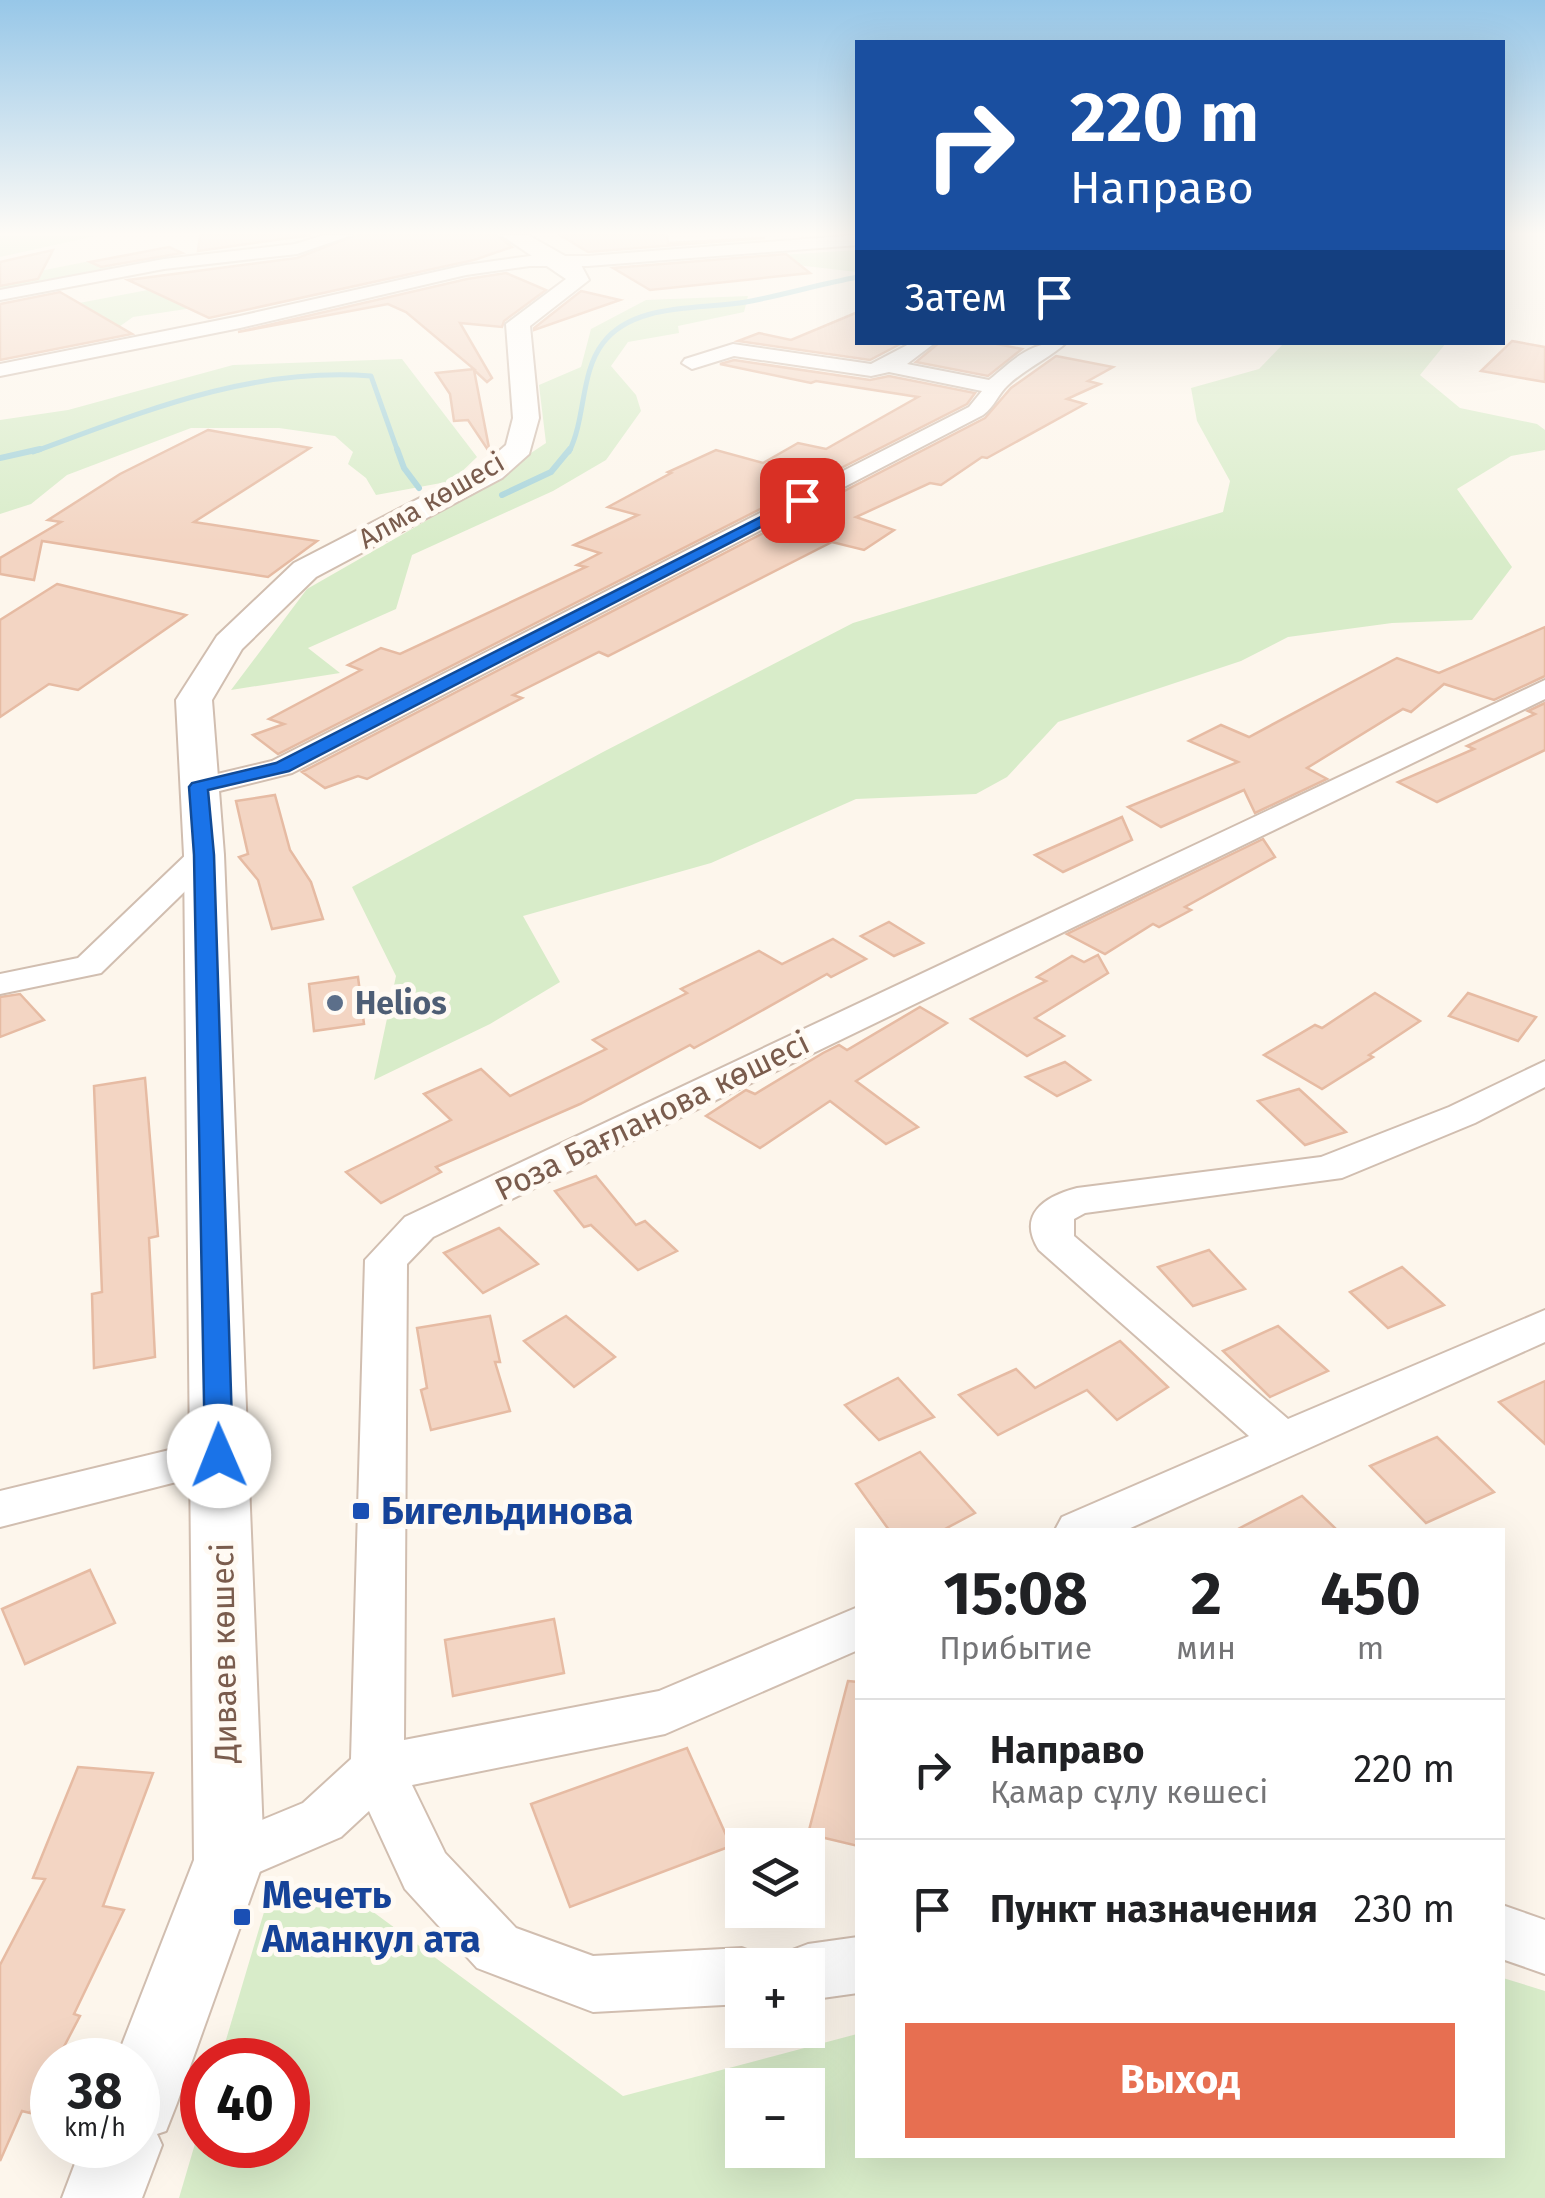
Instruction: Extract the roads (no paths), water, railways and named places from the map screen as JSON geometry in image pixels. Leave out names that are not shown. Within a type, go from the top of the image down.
[{"type":"street","points":[[0,370],[162,338]]},
{"type":"street","name":"Алма көшесі","points":[[262,611],[305,570],[492,472],[520,448],[526,418],[519,338]]},
{"type":"street","points":[[889,366],[922,345]]},
{"type":"street","points":[[198,787],[282,767],[976,411],[990,399],[993,387],[1004,374],[1053,345]]},
{"type":"street","points":[[692,364],[733,350],[853,370],[889,366],[993,387]]},
{"type":"street","name":"Диваев көшесі","points":[[160,2044],[229,1860],[204,855],[194,700],[229,644],[262,611]]},
{"type":"street","name":"Роза Бағланова көшесі","points":[[377,1769],[386,1260],[419,1227],[1545,688]]},
{"type":"street","points":[[0,984],[89,966],[204,855]]},
{"type":"street","points":[[1282,1440],[1053,1240],[1054,1212],[1077,1201],[1328,1169],[1462,1116],[1545,1072]]},
{"type":"street","points":[[1083,1528],[1545,1325]]},
{"type":"street","points":[[0,1509],[219,1456]]},
{"type":"street","points":[[229,1860],[322,1820],[377,1769],[665,1712],[855,1628]]},
{"type":"street","points":[[377,1769],[425,1871],[497,1948],[593,1984],[725,1977]]},
{"type":"street","points":[[1505,1933],[1545,1947]]},
{"type":"street","points":[[825,1970],[855,1965]]},
{"type":"street","points":[[102,2198],[113,2168]]},
{"type":"waterway","points":[[569,452],[590,368],[608,338]]},
{"type":"waterway","points":[[33,452],[199,395],[283,378],[326,375],[371,376],[398,452]]},
{"type":"waterway","points":[[0,458],[40,449]]},
{"type":"waterway","points":[[397,449],[404,468],[419,488]]},
{"type":"waterway","points":[[502,495],[551,472],[570,449]]},
{"type":"place","name":"Helios","points":[[335,1003]]},
{"type":"place","name":"Бигельдинова","points":[[361,1511]]},
{"type":"place","name":"Мечеть Аманкул ата","points":[[242,1917]]}]
